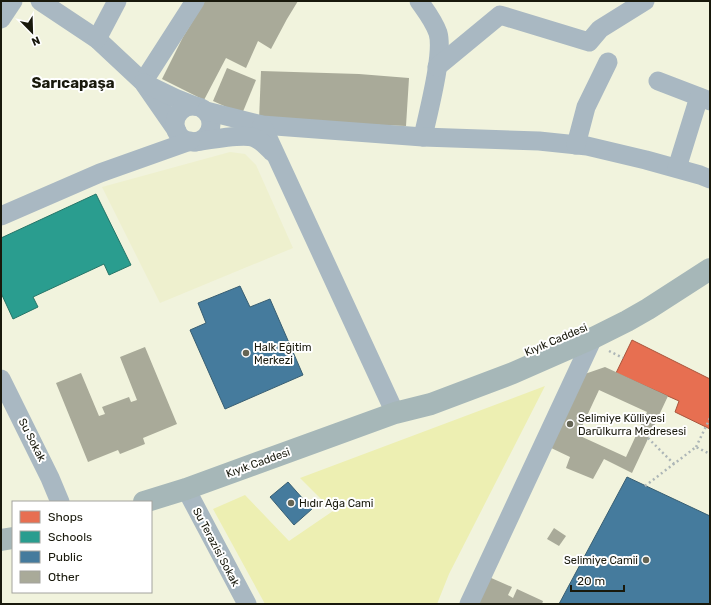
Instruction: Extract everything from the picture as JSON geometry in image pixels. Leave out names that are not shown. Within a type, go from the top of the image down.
[{"type":"main road","name":"Kıyık Caddesi","points":[[395,413],[412,400],[572,334],[612,315],[652,293],[710,252]]},
{"type":"main road","name":"Kıyık Caddesi","points":[[147,501],[186,489],[395,413],[432,404],[513,374],[593,338],[648,309],[710,269]]},
{"type":"main road","points":[[1,540],[12,538]]},
{"type":"street","points":[[1,19],[13,1]]},
{"type":"street","points":[[40,1],[97,39],[143,82],[187,138]]},
{"type":"street","points":[[97,39],[117,1]]},
{"type":"street","points":[[143,82],[195,1]]},
{"type":"street","points":[[419,1],[431,17],[438,33],[439,43],[437,67],[423,137]]},
{"type":"street","points":[[437,67],[500,15],[589,42],[600,29],[645,1]]},
{"type":"street","points":[[576,145],[586,107],[608,62]]},
{"type":"street","points":[[658,81],[704,99],[677,168]]},
{"type":"street","points":[[143,82],[200,109],[262,125],[423,137],[539,141],[587,146],[677,168],[710,179]]},
{"type":"street","points":[[183,109],[200,109],[211,121],[211,127],[206,137],[201,140],[187,138],[176,125],[176,119],[183,109]]},
{"type":"street","points":[[262,125],[395,413]]},
{"type":"street","points":[[1,216],[100,173],[187,138],[254,137],[263,143],[275,156]]},
{"type":"street","points":[[469,604],[593,338]]},
{"type":"street","name":"Su Sokak","points":[[1,379],[50,478],[60,501]]},
{"type":"street","name":"Su Terazisi Sokak","points":[[186,489],[243,603]]},
{"type":"path","points":[[645,486],[696,447],[710,418]]},
{"type":"path","points":[[648,438],[674,464]]},
{"type":"path","points":[[696,447],[710,454]]},
{"type":"shaded area","points":[[230,152],[245,154],[256,165],[293,248],[160,303],[102,187]]},
{"type":"green space","points":[[545,386],[449,574],[437,604],[265,604],[213,509],[245,495],[289,541],[333,511],[300,478]]},
{"type":"building: Shops","points":[[632,340],[710,379],[710,429],[675,412],[679,401],[616,373]]},
{"type":"building: Schools","points":[[96,194],[131,265],[109,275],[104,264],[33,297],[38,307],[13,319],[1,293],[1,238]]},
{"type":"building: Public","name":"Halk Eğitim Merkezi","points":[[240,286],[250,307],[270,299],[303,375],[225,409],[190,330],[206,323],[198,303]]},
{"type":"building: Public","name":"Selimiye Camii","points":[[627,477],[710,516],[710,604],[559,604]]},
{"type":"building: Public","name":"Hıdır Ağa Cami","points":[[288,482],[312,509],[294,525],[270,497]]},
{"type":"building: Other","points":[[205,1],[298,1],[271,49],[258,41],[246,68],[226,58],[204,100],[162,79],[183,37]]},
{"type":"building: Other","points":[[227,68],[256,80],[242,114],[213,101]]},
{"type":"building: Other","points":[[261,71],[359,74],[409,78],[406,126],[259,120]]},
{"type":"building: Other","points":[[145,347],[177,424],[143,438],[145,444],[120,454],[118,450],[88,462],[56,383],[81,373],[99,416],[105,414],[102,407],[129,397],[131,402],[137,400],[120,357]]},
{"type":"building: Other","name":"Selimiye Külliyesi Darülkurra Medresesi","points":[[605,367],[668,396],[632,473],[604,459],[593,479],[566,468],[570,457],[547,446],[579,376]],"holes":[[[599,390],[647,412],[626,457],[578,435]]]},
{"type":"building: Other","points":[[554,528],[566,536],[559,546],[547,539]]},
{"type":"building: Other","points":[[489,577],[512,587],[508,595],[513,598],[517,589],[543,601],[542,604],[476,604]]},
{"type":"place","name":"Halk Eğitim Merkezi","points":[[246,353]]},
{"type":"place","name":"Selimiye Külliyesi Darülkurra Medresesi","points":[[570,424]]},
{"type":"place","name":"Hıdır Ağa Cami","points":[[291,503]]},
{"type":"place","name":"Selimiye Camii","points":[[646,560]]},
{"type":"district","name":"Sarıcapaşa","points":[[73,83]]}]
